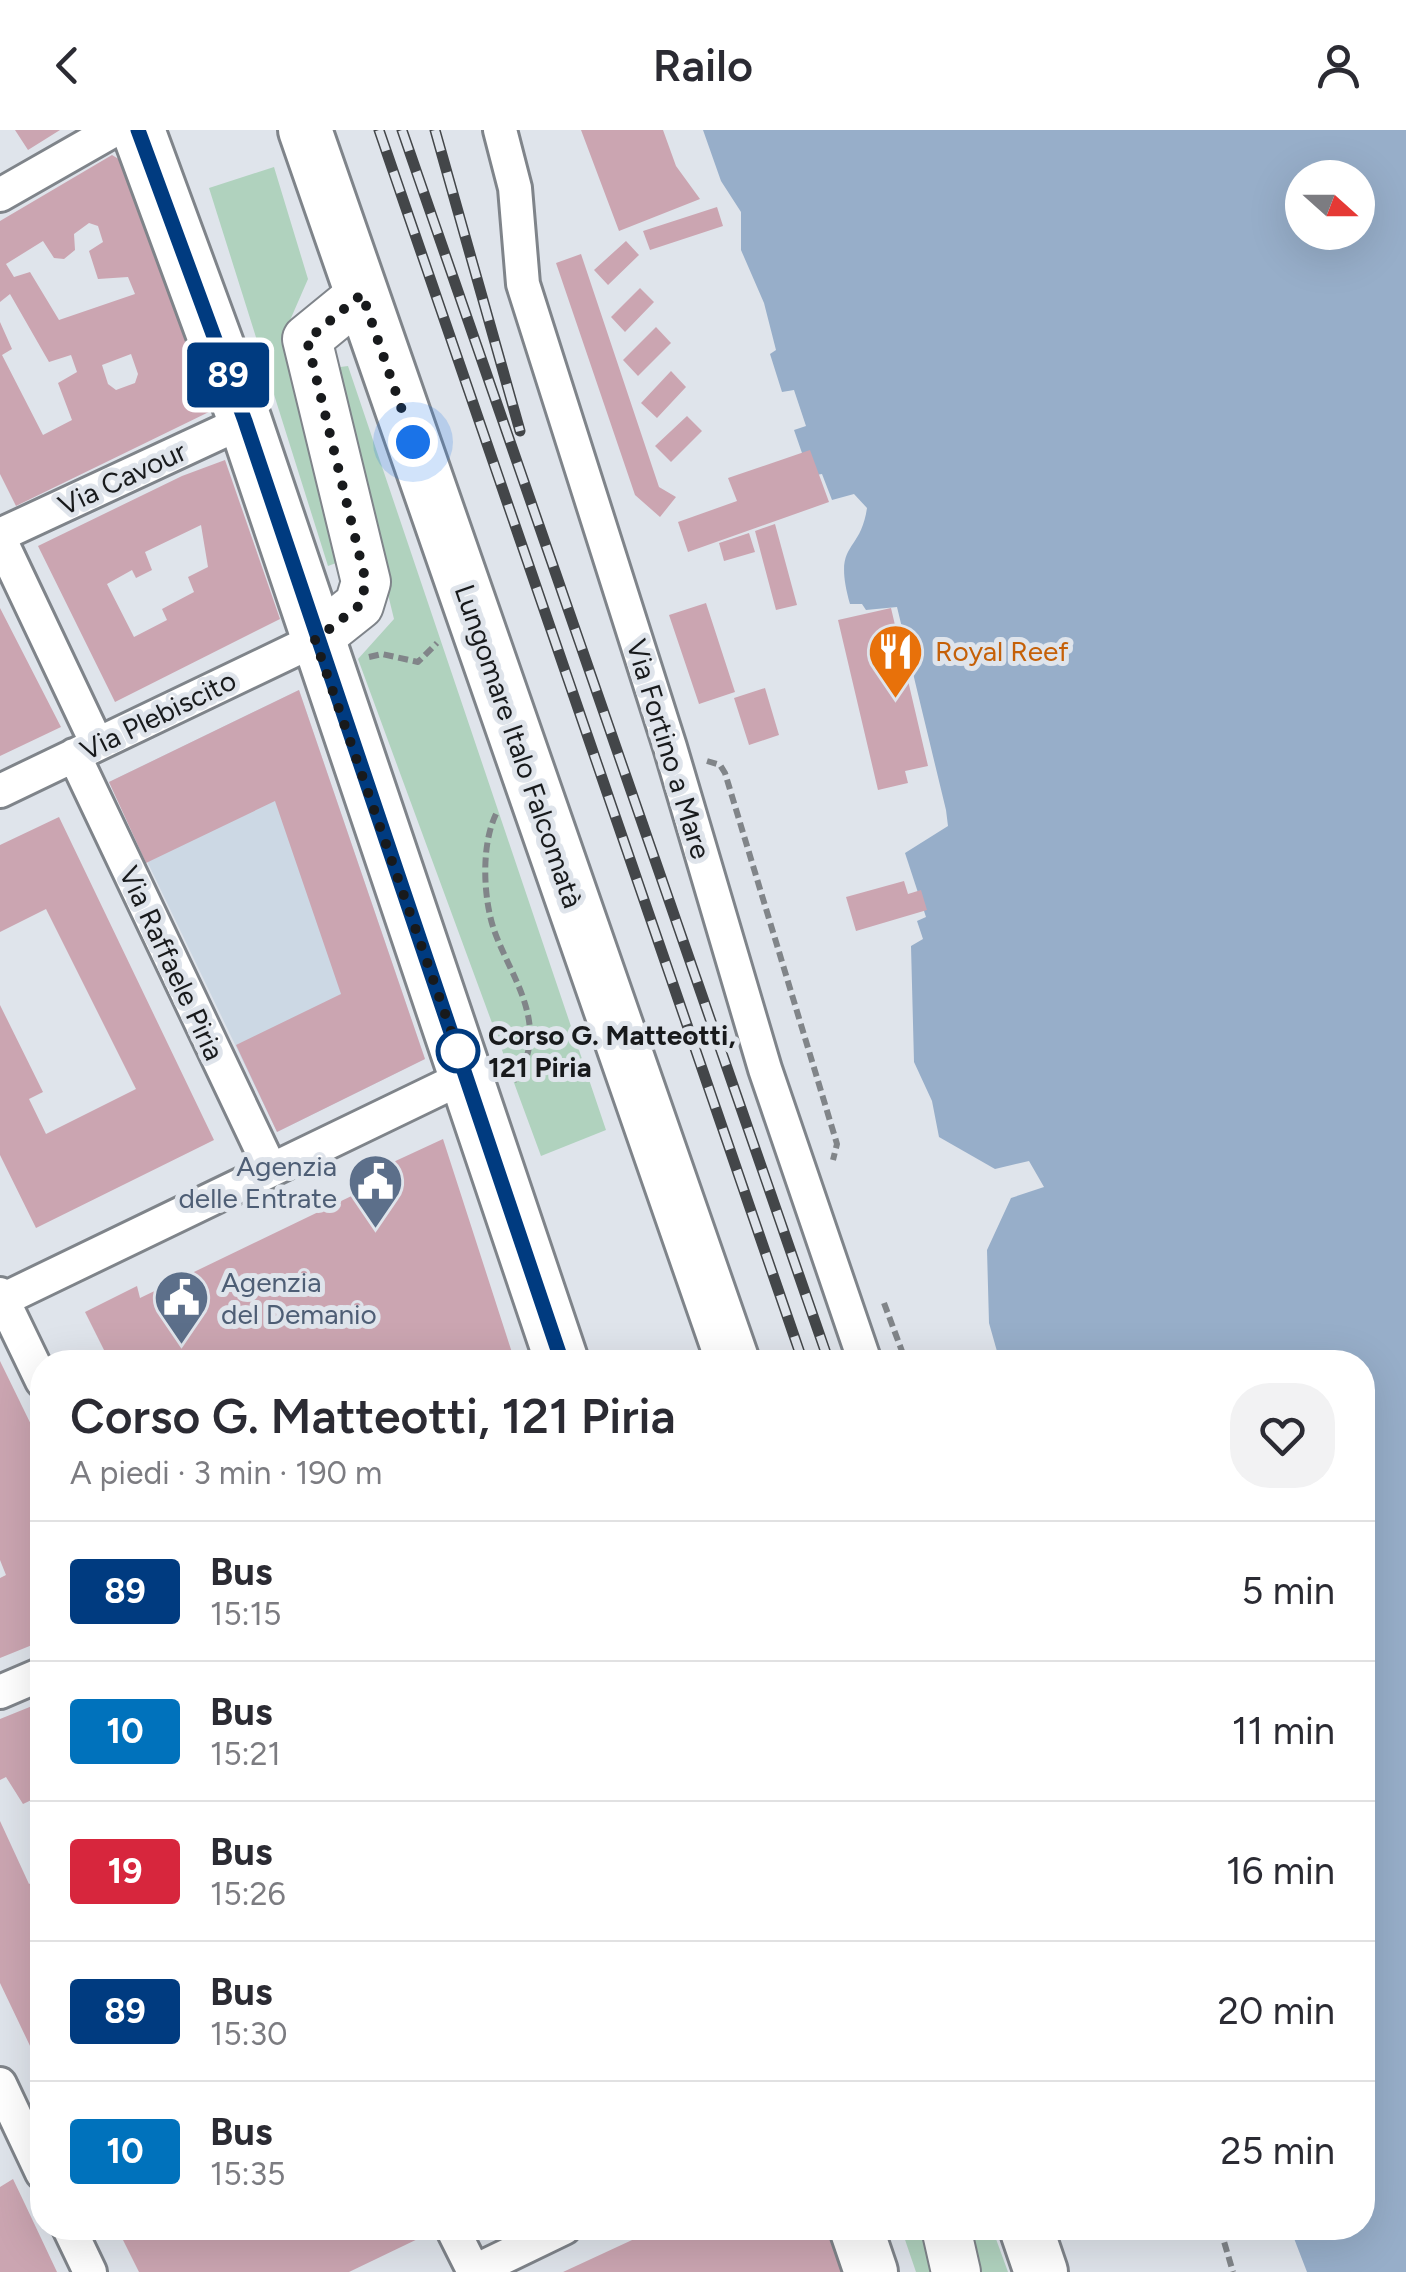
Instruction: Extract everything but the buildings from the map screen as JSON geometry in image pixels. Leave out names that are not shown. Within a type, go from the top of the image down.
[{"type":"main road","points":[[138,130],[245,421],[315,640],[487,1085],[559,1350]]},
{"type":"main road","name":"Lungomare Italo Falcomatà","points":[[305,130],[729,1350]]},
{"type":"main road","points":[[860,2240],[870,2272]]},
{"type":"main road","points":[[1030,2240],[1041,2272]]},
{"type":"street","points":[[0,194],[114,130]]},
{"type":"street","name":"Via Fortino a Mare","points":[[500,130],[515,188],[523,284],[670,747],[765,1070],[862,1350]]},
{"type":"street","points":[[315,640],[360,605],[366,582],[307,340],[362,294]]},
{"type":"street","name":"Via Cavour","points":[[0,537],[245,421]]},
{"type":"street","name":"Via Raffaele Piria","points":[[0,537],[85,750],[271,1170]]},
{"type":"street","name":"Via Plebiscito","points":[[0,791],[315,640]]},
{"type":"street","points":[[30,1357],[1,1298],[271,1170],[487,1085]]},
{"type":"street","points":[[0,1692],[30,1679]]},
{"type":"street","points":[[0,2084],[23,2142]]},
{"type":"street","points":[[74,2240],[90,2272]]},
{"type":"street","points":[[458,2240],[474,2272],[539,2240]]},
{"type":"street","points":[[949,2240],[956,2272]]},
{"type":"path","points":[[487,1085],[527,1055],[529,1019],[493,927],[486,855],[488,832],[499,808]]},
{"type":"path","points":[[1224,2240],[1233,2272]]},
{"type":"shaded area","points":[[299,690],[425,1059],[277,1132],[109,782]]},
{"type":"green space","points":[[274,167],[308,279],[281,341],[347,559],[328,566],[209,188]]},
{"type":"green space","points":[[348,366],[606,1130],[541,1156],[358,659],[394,619],[333,368]]},
{"type":"green space","points":[[905,2240],[996,2240],[1008,2272],[916,2272]]},
{"type":"water","points":[[703,130],[1406,130],[1406,2272],[1307,2272],[1295,2240],[1375,2240],[1375,1350],[997,1350],[989,1323],[987,1250],[1011,1198],[1044,1187],[1029,1161],[995,1169],[939,1137],[932,1101],[914,1062],[911,946],[923,939],[917,921],[926,917],[905,853],[948,826],[946,810],[897,607],[866,610],[862,604],[850,604],[844,569],[867,508],[854,494],[832,500],[822,474],[810,476],[794,430],[806,426],[794,390],[782,392],[770,354],[776,350],[764,303],[741,250],[741,212],[721,181]]},
{"type":"railway","points":[[379,130],[799,1350]]},
{"type":"railway","points":[[402,130],[825,1350]]},
{"type":"railway","points":[[435,130],[520,431]]},
{"type":"bus line","name":"89","points":[[138,130],[245,421],[315,640],[558,1350]]},
{"type":"place","name":"Royal Reef","points":[[896,700]]},
{"type":"place","name":"Corso G. Matteotti, 121 Piria","points":[[458,1051]]},
{"type":"place","name":"Agenzia delle Entrate","points":[[376,1231]]},
{"type":"place","name":"Agenzia del Demanio","points":[[182,1347]]},
{"type":"route","points":[[413,442],[362,294],[307,340],[366,582],[360,605],[315,640],[458,1051]]}]
